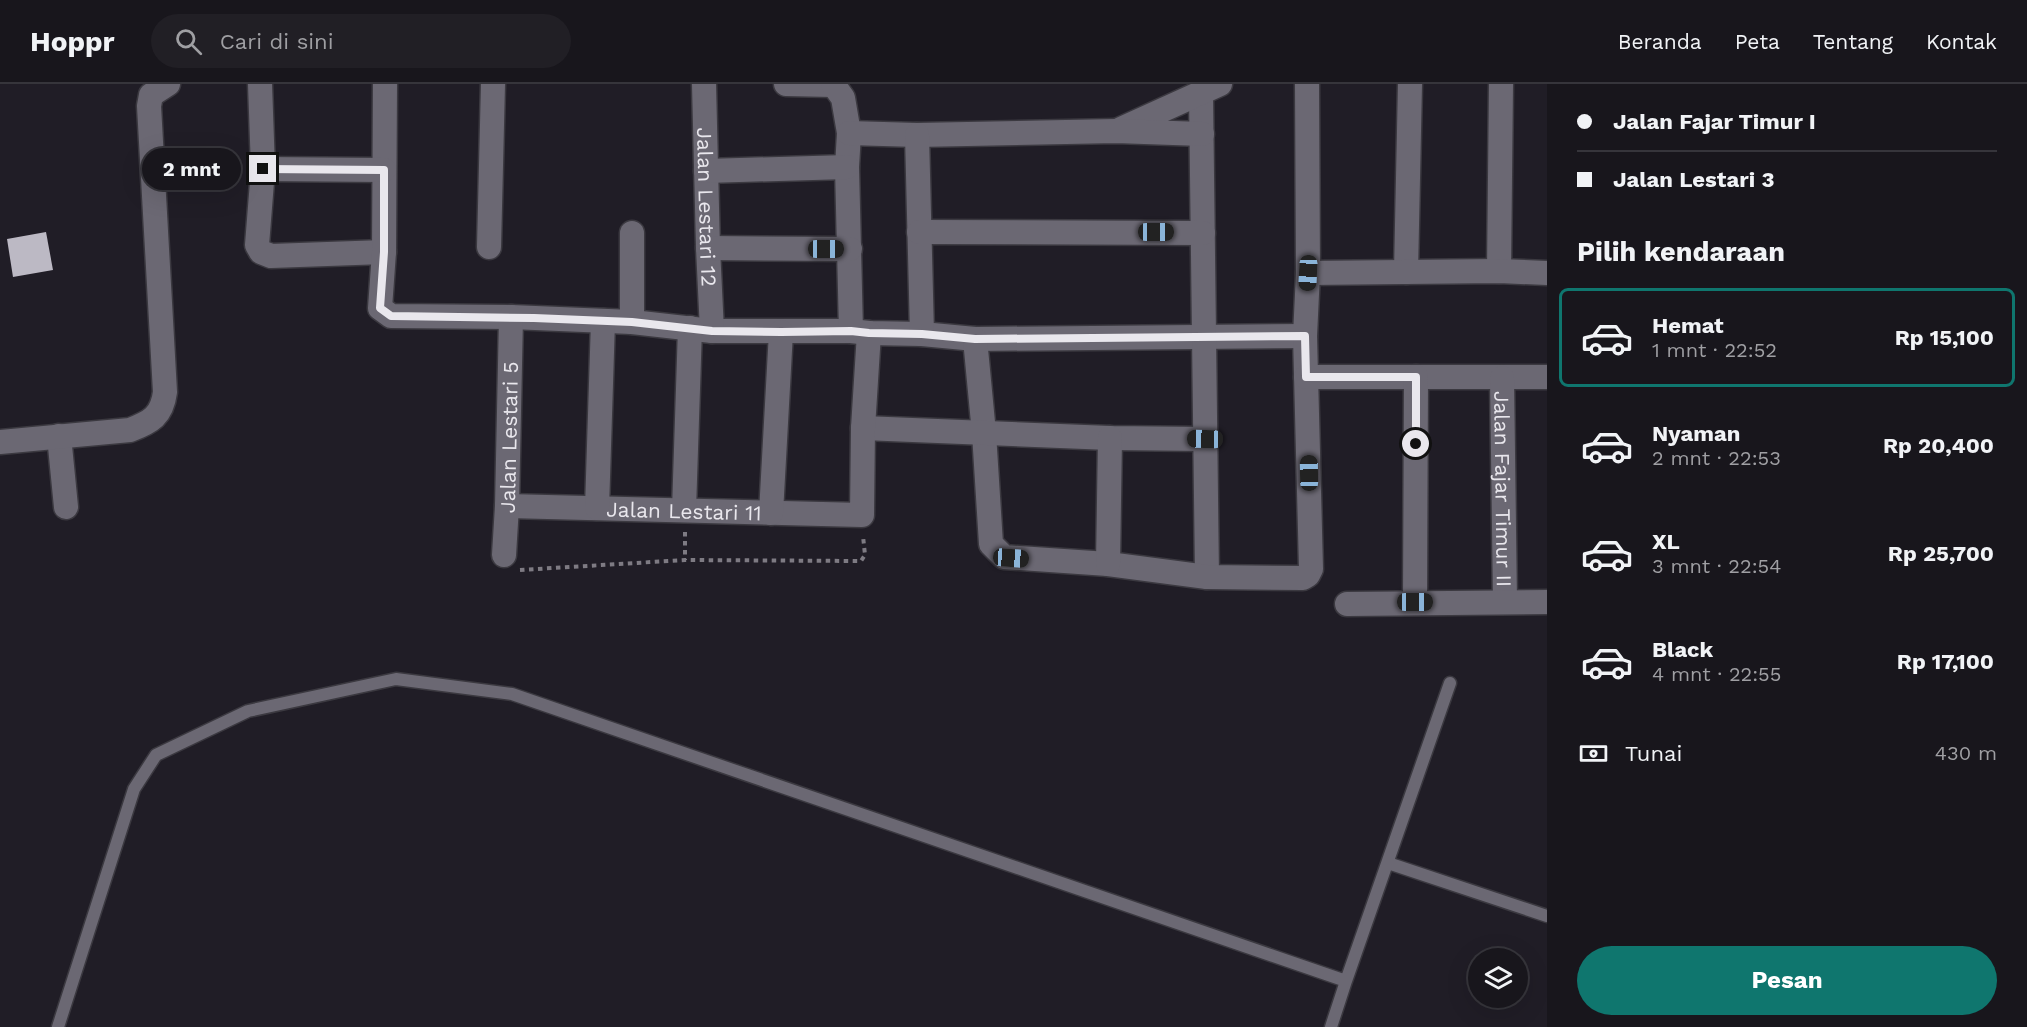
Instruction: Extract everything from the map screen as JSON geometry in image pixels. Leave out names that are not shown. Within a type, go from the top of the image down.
[{"type":"street","points":[[0,442],[130,430],[146,424],[158,415],[164,405],[149,106],[151,95],[168,84]]},
{"type":"street","points":[[260,84],[263,169],[257,245],[266,255],[384,252]]},
{"type":"street","points":[[385,84],[384,252],[380,308],[391,316],[511,317],[632,322],[701,329],[922,334],[975,339],[1305,336]]},
{"type":"street","points":[[489,247],[493,84]]},
{"type":"street","name":"Jalan Lestari 12","points":[[684,510],[708,248],[704,84]]},
{"type":"street","points":[[786,84],[833,84],[843,99],[849,133],[847,167],[850,249],[860,332],[863,428],[862,515]]},
{"type":"street","points":[[975,339],[991,544],[1004,557],[1108,564],[1207,577],[1303,578],[1308,575],[1311,569],[1305,336],[1308,273],[1306,84]]},
{"type":"street","points":[[1406,272],[1410,84]]},
{"type":"street","points":[[1499,271],[1501,84]]},
{"type":"street","points":[[1116,131],[1210,89]]},
{"type":"street","points":[[1207,577],[1202,134],[1210,89]]},
{"type":"street","points":[[849,133],[917,135],[1116,131],[1202,134]]},
{"type":"street","points":[[917,135],[922,334]]},
{"type":"street","points":[[706,171],[847,167]]},
{"type":"street","points":[[263,169],[384,170]]},
{"type":"street","points":[[920,232],[1203,232]]},
{"type":"street","points":[[632,233],[632,322]]},
{"type":"street","points":[[708,248],[850,249]]},
{"type":"street","points":[[1308,273],[1499,271],[1547,273]]},
{"type":"street","name":"Jalan Lestari 5","points":[[504,555],[511,317]]},
{"type":"street","points":[[597,508],[603,321]]},
{"type":"street","points":[[771,513],[781,332]]},
{"type":"street","points":[[1306,377],[1547,377]]},
{"type":"street","points":[[1415,602],[1416,377]]},
{"type":"street","name":"Jalan Fajar Timur II","points":[[1502,378],[1505,602]]},
{"type":"street","points":[[863,428],[1110,438],[1205,439]]},
{"type":"street","points":[[59,436],[66,507]]},
{"type":"street","points":[[1108,564],[1110,438]]},
{"type":"street","name":"Jalan Lestari 11","points":[[507,506],[862,515]]},
{"type":"street","points":[[1347,604],[1547,602]]},
{"type":"lane","points":[[58,1027],[134,789],[156,755],[248,711],[396,679],[512,694],[1346,981]]},
{"type":"lane","points":[[1331,1027],[1450,684]]},
{"type":"lane","points":[[1388,863],[1547,916]]},
{"type":"path","points":[[504,555],[506,566],[519,570],[685,560],[861,561],[865,555],[862,515]]},
{"type":"building","points":[[46,232],[53,270],[13,277],[7,239]]},
{"type":"route","points":[[263,169],[384,170],[384,252],[380,308],[391,316],[511,317],[632,322],[712,331],[851,331],[975,339],[1305,336],[1306,377],[1416,377],[1416,444]]}]
